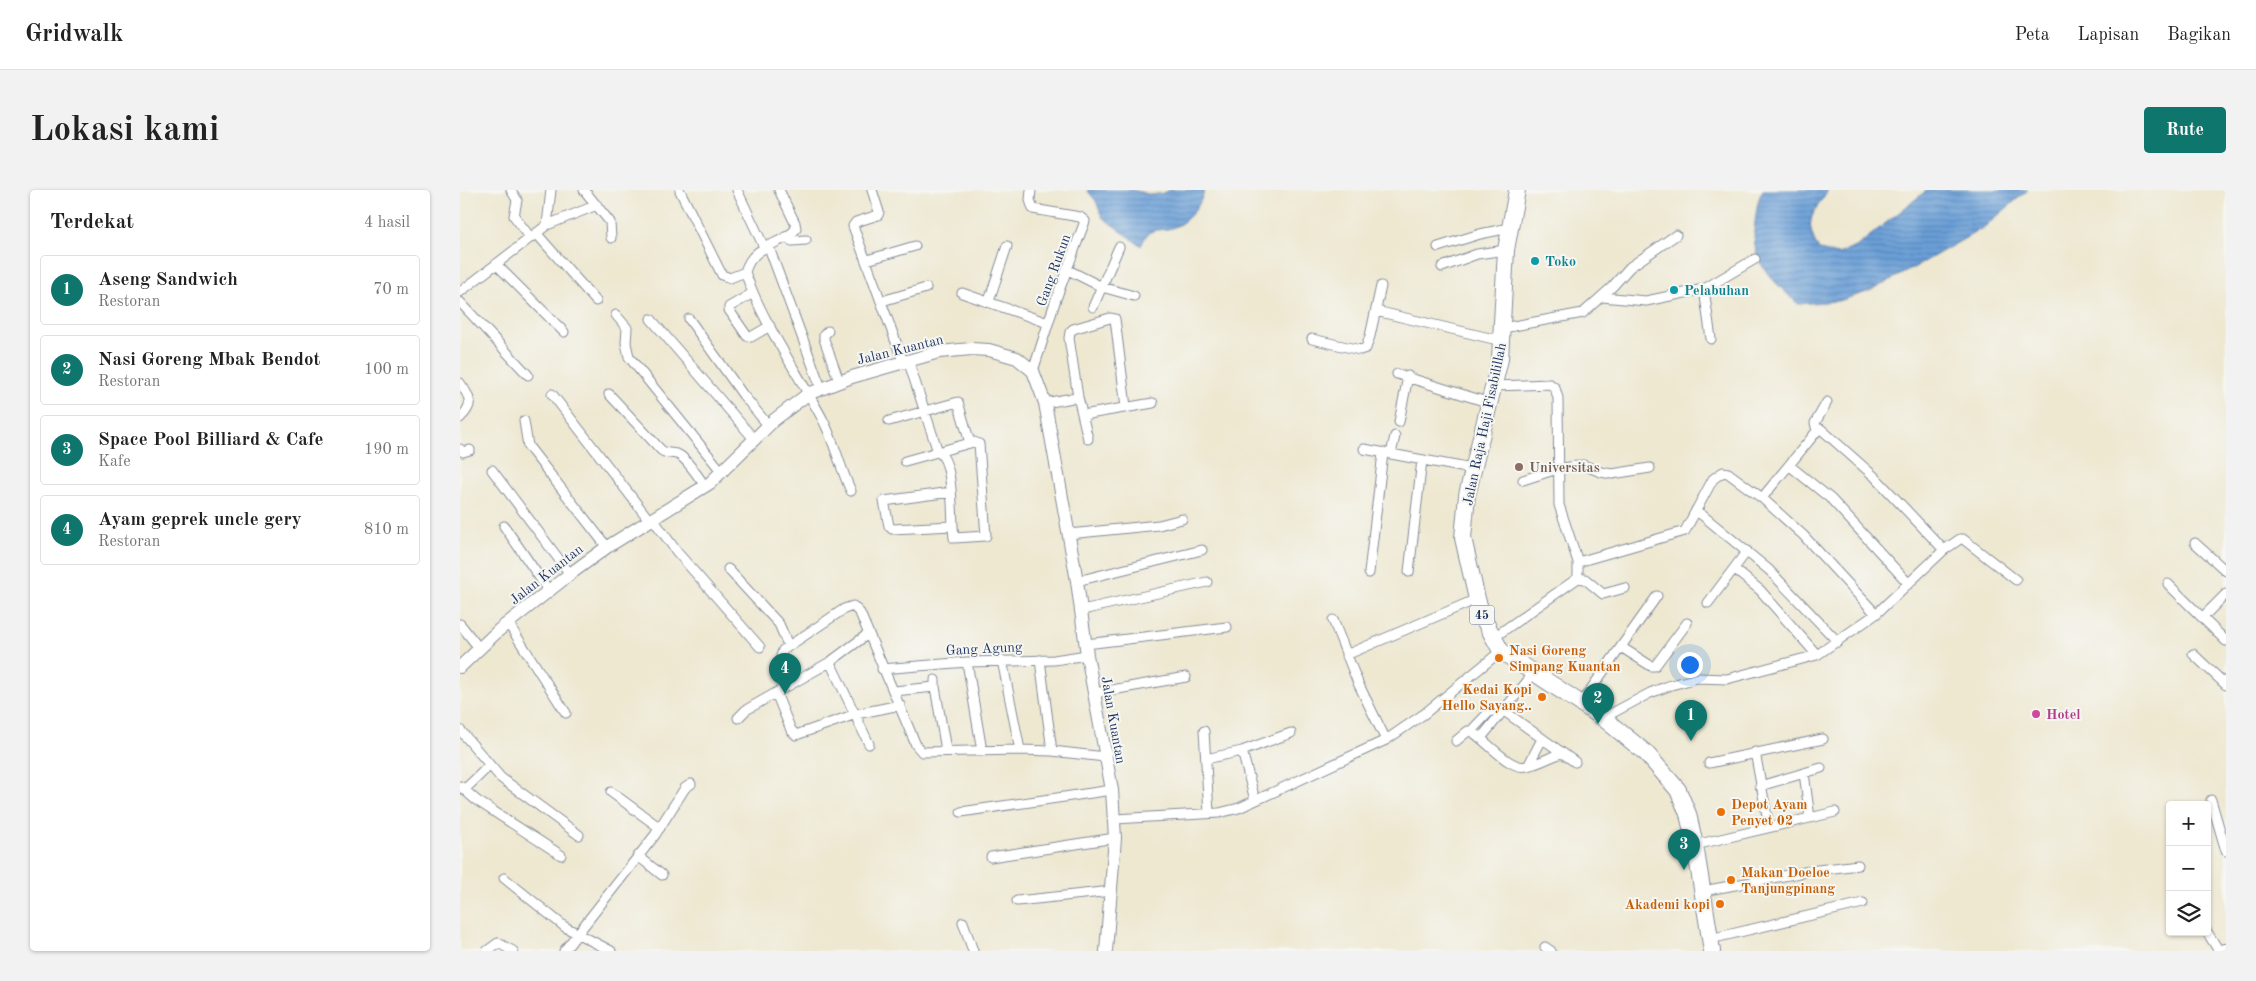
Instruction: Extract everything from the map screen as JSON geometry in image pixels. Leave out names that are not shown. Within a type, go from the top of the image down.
[{"type":"highway","name":"Jalan Raja Haji Fisabilillah","points":[[1497,644],[1483,618],[1477,599],[1464,538],[1466,495],[1494,386],[1502,334],[1506,250],[1517,190]]},
{"type":"highway","points":[[1497,644],[1534,673],[1603,718],[1646,753],[1678,790],[1688,814],[1695,845],[1711,945]]},
{"type":"street","points":[[511,190],[517,200],[514,216],[596,301]]},
{"type":"street","points":[[547,224],[551,190]]},
{"type":"street","points":[[584,190],[610,222],[611,238]]},
{"type":"street","points":[[736,190],[766,246],[821,388]]},
{"type":"street","points":[[779,190],[796,227],[794,231],[766,246],[751,258],[745,272],[753,293],[770,326],[824,423],[841,471],[851,491]]},
{"type":"street","points":[[872,190],[879,212],[878,215],[856,222],[853,226],[906,360],[938,452],[946,458],[956,539],[985,536],[987,534],[979,444],[974,442],[970,443],[938,452],[905,461]]},
{"type":"street","name":"Gang Rukun","points":[[1032,190],[1030,200],[1033,209],[1080,217],[1085,221],[1048,323],[1033,371]]},
{"type":"street","points":[[680,192],[722,275],[730,278],[745,272]]},
{"type":"street","points":[[460,292],[547,224],[597,205]]},
{"type":"street","points":[[1438,247],[1480,234],[1509,228]]},
{"type":"street","points":[[1376,311],[1502,334],[1579,315],[1587,312],[1630,268],[1676,234]]},
{"type":"street","points":[[784,237],[792,241],[806,240]]},
{"type":"street","points":[[867,260],[915,246]]},
{"type":"street","points":[[988,301],[1007,246]]},
{"type":"street","points":[[1093,307],[1119,247]]},
{"type":"street","points":[[1442,267],[1477,254],[1506,250]]},
{"type":"street","points":[[1602,297],[1646,301],[1704,289],[1755,259]]},
{"type":"street","points":[[496,264],[564,332]]},
{"type":"street","points":[[1068,270],[1102,286],[1134,296]]},
{"type":"street","points":[[1312,339],[1362,350],[1367,346],[1381,286]]},
{"type":"street","points":[[882,301],[926,288]]},
{"type":"street","points":[[1704,289],[1711,340]]},
{"type":"street","points":[[753,293],[729,307],[729,310],[750,337],[770,326]]},
{"type":"street","points":[[962,293],[1048,323]]},
{"type":"street","points":[[460,302],[528,375]]},
{"type":"street","points":[[616,315],[627,328],[626,344],[629,357],[722,472]]},
{"type":"street","points":[[1088,439],[1078,397],[1069,334],[1073,329],[1112,318],[1117,325],[1126,408]]},
{"type":"street","points":[[651,319],[754,438]]},
{"type":"street","points":[[689,319],[743,395],[768,425]]},
{"type":"street","points":[[828,332],[824,335],[824,340],[839,381]]},
{"type":"street","name":"Jalan Kuantan","points":[[460,667],[508,623],[570,574],[607,548],[705,486],[722,472],[768,425],[808,394],[839,381],[906,360],[939,352],[980,350],[1017,358],[1033,371],[1045,404],[1077,580],[1086,650],[1112,790],[1115,838],[1106,951]]},
{"type":"street","points":[[1397,374],[1490,403]]},
{"type":"street","points":[[1399,422],[1408,376]]},
{"type":"street","points":[[460,383],[468,393],[470,404],[469,410],[460,418]]},
{"type":"street","points":[[1494,386],[1550,384],[1555,388],[1558,398],[1557,469],[1560,513],[1578,562],[1578,578]]},
{"type":"street","points":[[552,394],[676,552],[760,647]]},
{"type":"street","points":[[609,394],[661,450],[682,457],[705,486]]},
{"type":"street","points":[[1045,404],[1078,397]]},
{"type":"street","points":[[889,421],[958,402],[970,443]]},
{"type":"street","points":[[1817,431],[1815,423],[1827,402]]},
{"type":"street","points":[[1083,416],[1153,403]]},
{"type":"street","points":[[524,421],[528,446],[607,548]]},
{"type":"street","points":[[1762,498],[1817,431],[1821,429],[1875,477],[1944,550]]},
{"type":"street","points":[[1370,573],[1387,453],[1395,436]]},
{"type":"street","points":[[460,449],[463,452],[470,450]]},
{"type":"street","points":[[1364,449],[1472,469]]},
{"type":"street","points":[[1409,572],[1422,460]]},
{"type":"street","points":[[1523,480],[1557,469],[1583,465],[1612,474],[1650,468]]},
{"type":"street","points":[[1790,466],[1830,499],[1909,584]]},
{"type":"street","points":[[492,470],[570,574]]},
{"type":"street","points":[[1578,562],[1681,533],[1688,527],[1712,479],[1723,472],[1728,473],[1762,498],[1803,534],[1876,614]]},
{"type":"street","points":[[951,492],[884,501],[889,526],[892,529],[953,526]]},
{"type":"street","points":[[1696,510],[1747,551],[1796,596],[1838,642]]},
{"type":"street","points":[[1069,534],[1159,525],[1182,519]]},
{"type":"street","points":[[504,526],[549,591]]},
{"type":"street","points":[[1603,718],[1650,693],[1671,685],[1698,678],[1727,679],[1817,655],[1876,614],[1944,550],[1960,538],[2016,580]]},
{"type":"street","points":[[2195,543],[2226,572]]},
{"type":"street","points":[[1077,580],[1202,550]]},
{"type":"street","points":[[1708,603],[1747,551]]},
{"type":"street","points":[[728,569],[779,624],[788,645]]},
{"type":"street","points":[[1734,569],[1760,590],[1817,655]]},
{"type":"street","points":[[1114,819],[1209,813],[1235,809],[1255,800],[1386,740],[1424,714],[1497,644],[1578,578],[1585,579],[1602,594],[1625,588]]},
{"type":"street","points":[[1082,610],[1207,582]]},
{"type":"street","points":[[2168,584],[2226,641]]},
{"type":"street","points":[[2203,618],[2226,594]]},
{"type":"street","points":[[1581,703],[1657,596]]},
{"type":"street","points":[[1346,655],[1477,599]]},
{"type":"street","points":[[792,684],[781,656],[783,650],[849,607],[858,609],[882,669],[894,691],[919,750],[926,753],[946,750],[1052,751],[1105,757]]},
{"type":"street","points":[[1333,620],[1346,655],[1386,740]]},
{"type":"street","points":[[508,623],[566,713]]},
{"type":"street","points":[[1621,646],[1651,666],[1656,666],[1687,623]]},
{"type":"street","points":[[460,624],[479,648]]},
{"type":"street","name":"Gang Agung","points":[[882,669],[1002,660],[1040,660],[1086,650],[1227,627]]},
{"type":"street","points":[[738,718],[746,710],[830,662],[868,634]]},
{"type":"street","points":[[2193,654],[2226,685]]},
{"type":"street","points":[[1002,660],[1020,750]]},
{"type":"street","points":[[1040,660],[1052,751]]},
{"type":"street","points":[[830,662],[869,744]]},
{"type":"street","points":[[967,662],[982,751]]},
{"type":"street","points":[[1481,738],[1534,673]]},
{"type":"street","points":[[1095,693],[1186,677]]},
{"type":"street","points":[[894,691],[935,684],[946,750]]},
{"type":"street","points":[[776,694],[795,735],[806,733],[856,714],[900,705]]},
{"type":"street","points":[[1456,741],[1468,731],[1471,731],[1489,712],[1495,709],[1504,709],[1575,762]]},
{"type":"street","points":[[460,730],[489,766],[513,789],[579,835]]},
{"type":"street","points":[[1204,730],[1209,813]]},
{"type":"street","points":[[1471,731],[1514,765],[1520,767],[1528,766],[1561,753]]},
{"type":"street","points":[[1206,760],[1242,751],[1291,733]]},
{"type":"street","points":[[1528,766],[1542,739]]},
{"type":"street","points":[[1709,763],[1823,739]]},
{"type":"street","points":[[1242,751],[1255,800]]},
{"type":"street","points":[[1755,752],[1769,827]]},
{"type":"street","points":[[489,766],[462,788],[476,800],[561,855]]},
{"type":"street","points":[[1760,786],[1821,768]]},
{"type":"street","points":[[1804,773],[1810,818]]},
{"type":"street","points":[[564,951],[660,828],[684,788],[691,784]]},
{"type":"street","points":[[960,812],[1112,790]]},
{"type":"street","points":[[611,792],[660,828]]},
{"type":"street","points":[[2210,800],[2226,852]]},
{"type":"street","points":[[1695,845],[1834,812]]},
{"type":"street","points":[[991,857],[1115,838]]},
{"type":"street","points":[[638,856],[662,875]]},
{"type":"street","points":[[1703,891],[1810,871],[1858,865]]},
{"type":"street","points":[[504,878],[560,923],[611,951]]},
{"type":"street","points":[[1017,901],[1112,890]]},
{"type":"street","points":[[1711,945],[1863,903]]},
{"type":"street","points":[[963,922],[974,951]]},
{"type":"street","points":[[2210,936],[2219,951]]},
{"type":"street","points":[[488,951],[498,943],[514,951]]},
{"type":"water","points":[[1087,190],[1133,190],[1152,195],[1169,190],[1204,190],[1200,202],[1188,218],[1178,226],[1155,230],[1149,233],[1141,246],[1102,217],[1096,201]]},
{"type":"water","points":[[1763,190],[1828,190],[1814,212],[1811,232],[1819,250],[1838,254],[1856,247],[1927,190],[2028,190],[1983,228],[1870,291],[1839,301],[1798,304],[1769,275],[1762,266],[1758,256],[1754,231],[1758,202]]},
{"type":"place","name":"Toko","points":[[1535,261]]},
{"type":"place","name":"Pelabuhan","points":[[1674,290]]},
{"type":"place","name":"Universitas","points":[[1519,467]]},
{"type":"place","name":"Nasi Goreng Simpang Kuantan","points":[[1499,658]]},
{"type":"place","name":"Ayam geprek uncle gery","points":[[785,694]]},
{"type":"place","name":"Kedai Kopi Hello Sayang..","points":[[1542,697]]},
{"type":"place","name":"Hotel","points":[[2036,714]]},
{"type":"place","name":"Nasi Goreng Mbak Bendot","points":[[1598,724]]},
{"type":"place","name":"Aseng Sandwich","points":[[1691,741]]},
{"type":"place","name":"Depot Ayam Penyet 02","points":[[1721,812]]},
{"type":"place","name":"Space Pool Billiard & Cafe","points":[[1684,870]]},
{"type":"place","name":"Makan Doeloe Tanjungpinang","points":[[1731,880]]},
{"type":"place","name":"Akademi kopi","points":[[1720,904]]}]
